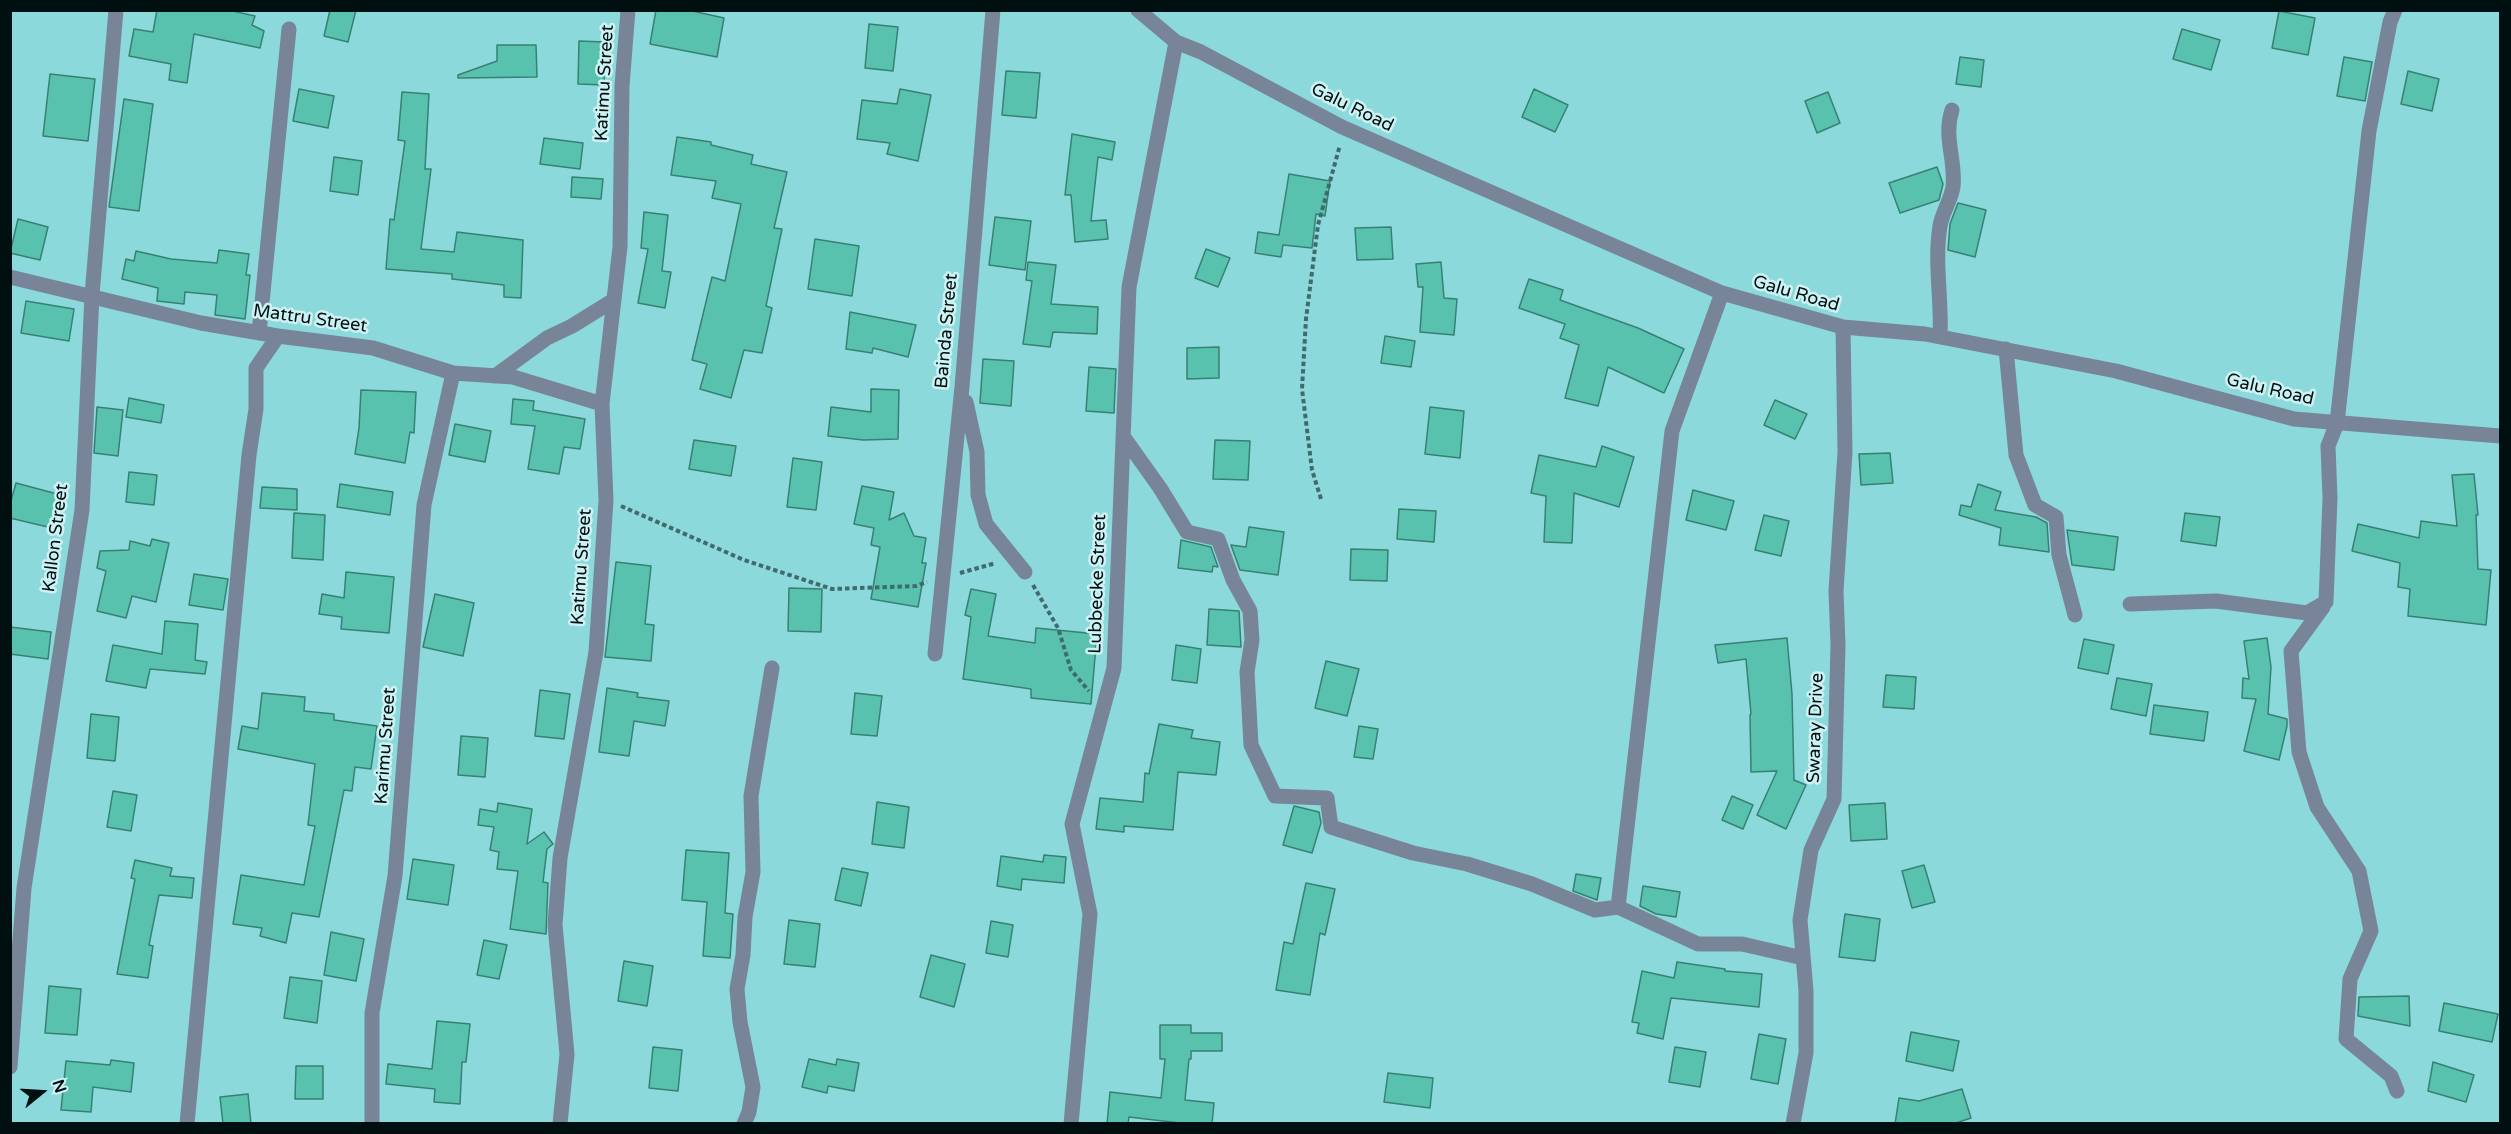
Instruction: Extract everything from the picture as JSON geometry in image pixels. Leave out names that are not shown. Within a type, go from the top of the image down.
[{"type":"street","name":"Kallon Street","points":[[10,1067],[24,888],[82,510],[92,295],[116,10]]},
{"type":"street","name":"Katimu Street","points":[[560,1124],[567,1054],[555,925],[561,858],[596,652],[606,500],[602,404],[621,247],[622,86],[628,10]]},
{"type":"street","name":"Bainda Street","points":[[935,654],[962,387],[993,10]]},
{"type":"street","name":"Galu Road","points":[[1138,10],[1176,42],[1201,52],[1342,127],[1722,293],[1843,327],[1940,336],[2116,371],[2294,419],[2500,436]]},
{"type":"street","points":[[2395,10],[2390,22],[2369,131],[2337,423],[2328,447],[2331,498],[2326,602],[2291,651],[2299,752],[2317,807],[2360,871],[2371,931],[2350,979],[2346,1039],[2391,1076],[2397,1091]]},
{"type":"street","points":[[259,333],[289,29]]},
{"type":"street","name":"Lubbecke Street","points":[[1071,1124],[1090,914],[1072,824],[1114,668],[1129,287],[1176,42]]},
{"type":"street","points":[[1940,336],[1941,307],[1937,256],[1940,225],[1953,187],[1947,125],[1952,110]]},
{"type":"street","name":"Mattru Street","points":[[10,277],[201,323],[373,348],[453,373],[513,377],[602,404]]},
{"type":"street","points":[[1618,907],[1672,431],[1722,293]]},
{"type":"street","points":[[495,376],[547,338],[615,300]]},
{"type":"street","name":"Swaray Drive","points":[[1793,1124],[1806,1053],[1806,991],[1800,920],[1811,850],[1834,799],[1838,645],[1836,591],[1845,452],[1843,327]]},
{"type":"street","points":[[187,1124],[248,467],[256,410],[256,368],[278,336]]},
{"type":"street","points":[[2006,349],[2016,455],[2035,505],[2056,517],[2059,555],[2075,615]]},
{"type":"street","name":"Karimu Street","points":[[372,1124],[372,1013],[395,876],[424,504],[453,373]]},
{"type":"street","points":[[962,387],[977,452],[978,495],[986,524],[1025,572]]},
{"type":"street","points":[[1123,436],[1160,488],[1187,532],[1218,539],[1233,580],[1250,612],[1252,640],[1247,672],[1251,746],[1275,796],[1327,798],[1331,827],[1413,853],[1467,864],[1532,884],[1595,910],[1618,907],[1698,944],[1742,944],[1803,958]]},
{"type":"street","points":[[2130,604],[2216,602],[2307,613],[2326,602]]},
{"type":"street","points":[[744,1124],[753,1087],[740,1022],[737,989],[743,955],[745,917],[753,872],[751,796],[772,668]]},
{"type":"path","points":[[1321,499],[1312,470],[1302,389],[1306,320],[1318,225],[1340,149],[1342,127]]},
{"type":"path","points":[[606,500],[744,560],[832,589],[916,586],[999,562],[1025,572],[1058,628],[1071,670],[1104,708]]},
{"type":"building","points":[[157,10],[228,10],[255,16],[252,25],[264,31],[260,48],[194,34],[187,83],[169,80],[171,64],[129,56],[134,29],[153,32]]},
{"type":"building","points":[[330,10],[356,10],[348,42],[324,36]]},
{"type":"building","points":[[656,10],[688,10],[724,18],[717,57],[650,44]]},
{"type":"building","points":[[2279,11],[2315,18],[2308,55],[2272,48]]},
{"type":"building","points":[[869,24],[898,27],[893,71],[865,68]]},
{"type":"building","points":[[2182,29],[2220,40],[2211,70],[2173,59]]},
{"type":"building","points":[[579,41],[605,42],[604,85],[578,84]]},
{"type":"building","points":[[497,45],[536,45],[537,77],[458,78],[458,75],[497,61]]},
{"type":"building","points":[[1960,57],[1984,60],[1981,87],[1956,84]]},
{"type":"building","points":[[2344,57],[2372,62],[2365,101],[2337,96]]},
{"type":"building","points":[[1006,71],[1040,73],[1036,118],[1002,115]]},
{"type":"building","points":[[2408,71],[2439,79],[2432,111],[2401,104]]},
{"type":"building","points":[[50,74],[95,79],[88,141],[43,136]]},
{"type":"building","points":[[299,89],[334,96],[328,128],[293,121]]},
{"type":"building","points":[[900,89],[931,95],[918,161],[887,154],[890,143],[857,139],[862,100],[897,104]]},
{"type":"building","points":[[1534,89],[1568,105],[1555,132],[1522,117]]},
{"type":"building","points":[[402,92],[429,94],[425,169],[431,169],[421,249],[454,252],[457,232],[523,240],[521,298],[504,297],[504,285],[452,279],[452,274],[386,269],[390,219],[394,220],[405,141],[398,140]]},
{"type":"building","points":[[1828,92],[1840,123],[1817,133],[1805,101]]},
{"type":"building","points":[[124,99],[153,104],[139,211],[109,207]]},
{"type":"building","points":[[1072,134],[1115,142],[1112,160],[1098,157],[1091,221],[1106,220],[1108,239],[1075,242],[1071,195],[1065,195]]},
{"type":"building","points":[[677,137],[711,142],[711,145],[753,155],[751,164],[787,172],[774,228],[782,229],[766,306],[772,308],[762,353],[744,350],[731,398],[700,389],[707,364],[692,360],[712,277],[725,281],[741,204],[712,198],[716,181],[671,175]]},
{"type":"building","points":[[544,138],[583,143],[580,169],[540,164]]},
{"type":"building","points":[[334,157],[362,161],[358,195],[330,191]]},
{"type":"building","points":[[1937,167],[1943,184],[1939,200],[1900,213],[1889,183]]},
{"type":"building","points":[[1289,174],[1330,181],[1325,216],[1316,214],[1312,248],[1283,245],[1281,257],[1255,253],[1258,232],[1279,235]]},
{"type":"building","points":[[572,177],[603,179],[601,199],[571,197]]},
{"type":"building","points":[[1958,203],[1986,210],[1975,257],[1948,250],[1950,224]]},
{"type":"building","points":[[644,212],[668,215],[662,271],[671,272],[665,308],[638,303],[648,249],[641,248]]},
{"type":"building","points":[[995,217],[1031,221],[1025,270],[989,265]]},
{"type":"building","points":[[18,219],[48,227],[40,260],[10,253]]},
{"type":"building","points":[[1391,227],[1393,259],[1357,260],[1355,228]]},
{"type":"building","points":[[815,239],[859,246],[852,296],[808,289]]},
{"type":"building","points":[[1206,249],[1230,258],[1218,287],[1195,278]]},
{"type":"building","points":[[219,250],[249,254],[246,275],[250,275],[245,319],[215,315],[217,295],[185,292],[184,304],[157,301],[158,288],[122,279],[126,259],[134,261],[136,251],[171,259],[217,263]]},
{"type":"building","points":[[1028,262],[1056,265],[1051,304],[1098,307],[1097,334],[1053,332],[1050,347],[1023,344],[1032,281],[1026,280]]},
{"type":"building","points":[[1441,262],[1444,298],[1457,299],[1454,335],[1420,332],[1423,287],[1418,287],[1416,264]]},
{"type":"building","points":[[1529,279],[1563,290],[1560,300],[1638,328],[1684,349],[1664,393],[1608,367],[1598,406],[1565,398],[1579,345],[1560,338],[1565,324],[1519,308]]},
{"type":"building","points":[[26,301],[74,309],[69,341],[21,333]]},
{"type":"building","points":[[850,312],[916,325],[908,357],[873,348],[872,353],[846,349]]},
{"type":"building","points":[[1385,336],[1415,341],[1411,367],[1381,363]]},
{"type":"building","points":[[1219,347],[1219,378],[1187,379],[1187,348]]},
{"type":"building","points":[[983,359],[1014,361],[1011,406],[980,403]]},
{"type":"building","points":[[1089,367],[1116,369],[1114,413],[1086,411]]},
{"type":"building","points":[[871,389],[899,390],[898,439],[863,440],[828,436],[831,407],[871,412]]},
{"type":"building","points":[[361,390],[416,392],[414,433],[410,432],[405,463],[355,454]]},
{"type":"building","points":[[129,398],[164,405],[161,423],[126,417]]},
{"type":"building","points":[[513,399],[534,401],[533,410],[585,419],[580,449],[564,447],[559,474],[528,469],[535,426],[511,424]]},
{"type":"building","points":[[1775,400],[1807,414],[1795,439],[1764,425]]},
{"type":"building","points":[[97,407],[123,410],[118,456],[94,453]]},
{"type":"building","points":[[1430,407],[1464,411],[1460,458],[1425,454]]},
{"type":"building","points":[[455,424],[491,431],[485,462],[449,455]]},
{"type":"building","points":[[694,440],[736,446],[731,476],[689,469]]},
{"type":"building","points":[[1215,440],[1250,441],[1248,480],[1213,479]]},
{"type":"building","points":[[1602,446],[1634,457],[1619,507],[1574,493],[1572,543],[1544,542],[1546,496],[1531,493],[1539,455],[1596,467]]},
{"type":"building","points":[[1890,453],[1893,483],[1861,485],[1859,454]]},
{"type":"building","points":[[793,458],[822,462],[816,510],[787,507]]},
{"type":"building","points":[[129,472],[157,475],[154,505],[126,502]]},
{"type":"building","points":[[2474,474],[2478,515],[2476,515],[2478,569],[2491,570],[2486,625],[2408,616],[2410,589],[2398,587],[2400,563],[2352,551],[2358,524],[2419,538],[2421,521],[2457,526],[2452,475]]},
{"type":"building","points":[[16,483],[61,495],[52,528],[10,518],[10,504]]},
{"type":"building","points":[[340,484],[393,492],[390,515],[337,507]]},
{"type":"building","points":[[1978,484],[2001,492],[1995,510],[2036,517],[2047,523],[2049,552],[1999,545],[2001,528],[1959,515],[1961,505],[1971,507]]},
{"type":"building","points":[[862,486],[894,492],[889,520],[904,513],[914,536],[926,538],[922,563],[926,563],[918,607],[871,599],[880,547],[871,545],[874,528],[854,524]]},
{"type":"building","points":[[262,487],[297,489],[297,510],[260,508]]},
{"type":"building","points":[[1693,490],[1734,501],[1726,530],[1686,520]]},
{"type":"building","points":[[1399,509],[1436,511],[1434,542],[1397,539]]},
{"type":"building","points":[[294,513],[325,515],[323,560],[292,558]]},
{"type":"building","points":[[2185,513],[2220,517],[2216,546],[2181,541]]},
{"type":"building","points":[[1764,515],[1789,521],[1781,556],[1755,550]]},
{"type":"building","points":[[1249,527],[1284,532],[1278,575],[1240,570],[1231,545],[1246,547]]},
{"type":"building","points":[[2067,530],[2118,537],[2114,570],[2072,565]]},
{"type":"building","points":[[152,539],[169,543],[156,602],[132,596],[126,618],[97,611],[106,571],[97,568],[100,551],[129,550],[130,541],[150,546]]},
{"type":"building","points":[[1181,540],[1211,547],[1218,567],[1213,566],[1212,572],[1178,568]]},
{"type":"building","points":[[1351,549],[1388,550],[1387,581],[1350,580]]},
{"type":"building","points":[[616,562],[651,566],[645,624],[654,625],[651,661],[605,657]]},
{"type":"building","points":[[346,572],[394,577],[389,633],[341,629],[342,617],[319,614],[322,594],[344,598]]},
{"type":"building","points":[[194,574],[228,579],[223,610],[189,605]]},
{"type":"building","points":[[789,588],[822,589],[821,632],[788,631]]},
{"type":"building","points":[[971,589],[996,594],[988,636],[1035,643],[1036,628],[1097,634],[1091,704],[1031,698],[1031,689],[963,679],[971,617],[965,615]]},
{"type":"building","points":[[435,594],[474,603],[463,656],[423,647]]},
{"type":"building","points":[[1209,609],[1239,611],[1241,647],[1207,645]]},
{"type":"building","points":[[165,621],[198,624],[195,660],[207,662],[205,674],[150,669],[146,688],[106,681],[113,645],[162,654]]},
{"type":"building","points":[[10,627],[51,632],[48,659],[10,654]]},
{"type":"building","points":[[1787,638],[1792,694],[1794,780],[1806,785],[1786,829],[1757,815],[1777,771],[1751,772],[1751,714],[1746,659],[1718,663],[1715,645]]},
{"type":"building","points":[[2267,638],[2271,667],[2268,714],[2287,719],[2279,760],[2244,751],[2256,699],[2242,698],[2243,678],[2249,679],[2244,641]]},
{"type":"building","points":[[2084,639],[2114,645],[2108,674],[2078,668]]},
{"type":"building","points":[[1176,645],[1201,649],[1197,683],[1172,680]]},
{"type":"building","points":[[1326,661],[1359,669],[1347,716],[1315,708]]},
{"type":"building","points":[[1886,675],[1916,677],[1914,709],[1883,707]]},
{"type":"building","points":[[2117,678],[2152,684],[2146,716],[2111,709]]},
{"type":"building","points":[[607,688],[638,693],[637,697],[669,701],[665,726],[634,721],[629,756],[599,752]]},
{"type":"building","points":[[540,690],[570,694],[564,739],[535,736]]},
{"type":"building","points":[[262,693],[305,697],[304,711],[334,714],[334,720],[377,726],[371,769],[355,767],[352,791],[344,790],[319,917],[292,913],[286,943],[260,936],[262,928],[233,924],[241,875],[304,885],[315,826],[308,825],[315,764],[238,749],[242,726],[258,729]]},
{"type":"building","points":[[855,693],[882,696],[877,736],[851,734]]},
{"type":"building","points":[[2154,705],[2208,712],[2204,741],[2150,734]]},
{"type":"building","points":[[91,714],[119,717],[115,761],[87,758]]},
{"type":"building","points":[[1159,724],[1193,730],[1191,738],[1220,742],[1216,775],[1178,772],[1173,830],[1124,826],[1124,832],[1096,829],[1100,798],[1143,802],[1145,773],[1149,774]]},
{"type":"building","points":[[1359,726],[1378,729],[1373,759],[1354,757]]},
{"type":"building","points":[[461,736],[488,738],[485,777],[458,775]]},
{"type":"building","points":[[113,791],[137,795],[131,831],[107,827]]},
{"type":"building","points":[[1732,796],[1753,805],[1743,829],[1722,820]]},
{"type":"building","points":[[877,802],[909,807],[904,848],[872,844]]},
{"type":"building","points":[[498,803],[532,809],[527,844],[544,832],[553,844],[547,849],[543,882],[548,883],[546,934],[510,929],[518,871],[497,869],[499,852],[490,850],[494,827],[478,825],[480,809],[497,812]]},
{"type":"building","points":[[1885,803],[1887,839],[1851,841],[1849,805]]},
{"type":"building","points":[[1294,806],[1319,812],[1321,823],[1312,853],[1283,845]]},
{"type":"building","points":[[686,850],[729,853],[725,913],[733,914],[730,958],[703,956],[707,902],[682,900]]},
{"type":"building","points":[[1044,855],[1066,857],[1064,883],[1022,879],[1021,890],[997,886],[1001,856],[1043,862]]},
{"type":"building","points":[[413,859],[454,865],[448,905],[407,899]]},
{"type":"building","points":[[135,860],[172,868],[170,876],[194,878],[192,898],[159,895],[149,945],[153,946],[148,978],[117,974],[135,879],[131,878]]},
{"type":"building","points":[[1924,865],[1935,902],[1912,908],[1902,871]]},
{"type":"building","points":[[842,868],[868,873],[861,906],[835,900]]},
{"type":"building","points":[[1576,874],[1601,878],[1597,900],[1573,891]]},
{"type":"building","points":[[1306,883],[1335,889],[1325,935],[1320,933],[1310,995],[1276,990],[1284,942],[1293,944]]},
{"type":"building","points":[[1643,886],[1680,892],[1676,917],[1656,914],[1640,906]]},
{"type":"building","points":[[1845,914],[1880,919],[1875,961],[1839,957]]},
{"type":"building","points":[[789,920],[820,924],[815,967],[784,964]]},
{"type":"building","points":[[991,921],[1013,925],[1008,957],[986,953]]},
{"type":"building","points":[[331,932],[364,939],[356,981],[324,975]]},
{"type":"building","points":[[484,940],[507,945],[499,979],[477,975]]},
{"type":"building","points":[[931,955],[965,964],[954,1007],[920,997]]},
{"type":"building","points":[[624,961],[653,966],[647,1006],[618,1001]]},
{"type":"building","points":[[1677,962],[1725,969],[1725,971],[1762,974],[1759,1007],[1671,998],[1663,1039],[1637,1033],[1639,1023],[1632,1022],[1642,971],[1674,978]]},
{"type":"building","points":[[290,977],[322,981],[317,1023],[284,1018]]},
{"type":"building","points":[[49,986],[81,989],[77,1035],[45,1033]]},
{"type":"building","points":[[2409,996],[2410,1026],[2358,1016],[2359,997]]},
{"type":"building","points":[[2444,1003],[2498,1014],[2492,1042],[2439,1031]]},
{"type":"building","points":[[437,1021],[470,1024],[466,1062],[462,1062],[460,1104],[434,1102],[435,1089],[386,1084],[388,1064],[432,1069]]},
{"type":"building","points":[[1160,1025],[1191,1025],[1191,1033],[1222,1033],[1222,1051],[1191,1051],[1191,1059],[1189,1059],[1185,1100],[1214,1103],[1212,1124],[1188,1124],[1129,1117],[1128,1124],[1107,1124],[1110,1092],[1161,1098],[1165,1059],[1160,1059]]},
{"type":"building","points":[[1911,1032],[1959,1041],[1953,1071],[1906,1061]]},
{"type":"building","points":[[1759,1034],[1786,1039],[1778,1084],[1751,1079]]},
{"type":"building","points":[[653,1047],[682,1050],[678,1091],[649,1088]]},
{"type":"building","points":[[1675,1047],[1706,1052],[1700,1087],[1669,1082]]},
{"type":"building","points":[[809,1059],[836,1065],[837,1059],[859,1063],[854,1091],[828,1086],[827,1093],[802,1087]]},
{"type":"building","points":[[111,1060],[134,1063],[131,1092],[93,1087],[91,1112],[61,1110],[66,1061],[110,1065]]},
{"type":"building","points":[[2433,1062],[2474,1075],[2466,1102],[2428,1091]]},
{"type":"building","points":[[296,1066],[323,1066],[323,1099],[295,1099]]},
{"type":"building","points":[[1388,1073],[1433,1078],[1430,1108],[1384,1102]]},
{"type":"building","points":[[1962,1089],[1971,1118],[1953,1124],[1895,1124],[1899,1098],[1919,1101]]},
{"type":"building","points":[[248,1094],[251,1124],[223,1124],[220,1097]]}]
